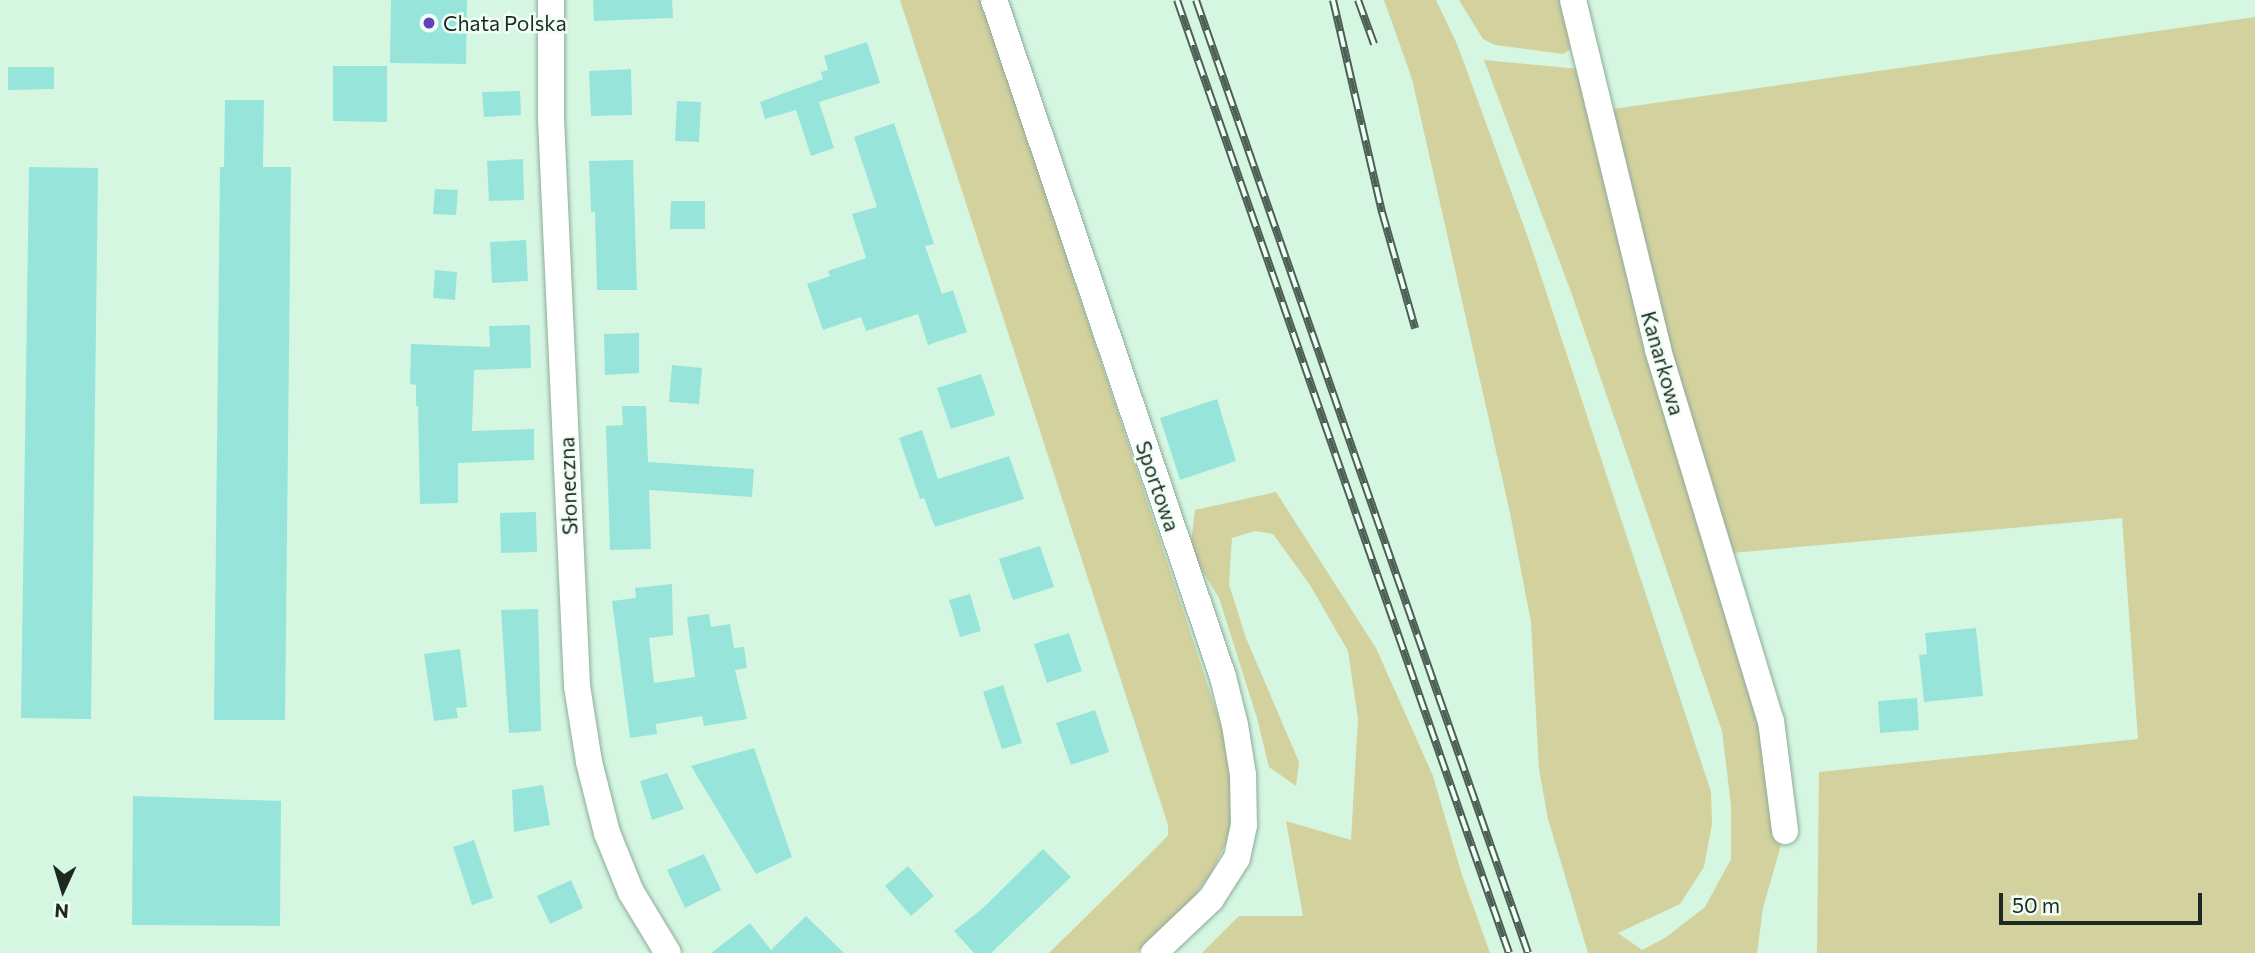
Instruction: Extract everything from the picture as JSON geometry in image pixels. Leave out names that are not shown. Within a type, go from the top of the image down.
[{"type":"street","name":"Słoneczna","points":[[551,0],[551,119],[577,686],[589,762],[607,833],[631,892],[668,953]]},
{"type":"street","name":"Sportowa","points":[[993,0],[1223,677],[1235,725],[1242,775],[1244,825],[1237,858],[1210,899],[1154,953]]},
{"type":"street","name":"Kanarkowa","points":[[1573,0],[1658,350],[1771,721],[1785,831]]},
{"type":"shaded area","points":[[900,0],[982,0],[1227,744],[1233,781],[1233,812],[1226,843],[1212,872],[1193,898],[1136,953],[1049,953],[1163,841],[1168,835],[1168,825]]},
{"type":"shaded area","points":[[1384,0],[1436,0],[1457,44],[1531,246],[1711,792],[1712,824],[1704,867],[1680,904],[1618,933],[1642,950],[1665,938],[1705,907],[1731,859],[1731,805],[1722,731],[1571,292],[1484,60],[1590,70],[1599,111],[2255,17],[2255,953],[1817,953],[1819,772],[2138,739],[2122,518],[1720,554],[1771,721],[1785,831],[1763,908],[1757,953],[1588,953],[1548,819],[1539,769],[1531,622],[1510,513],[1412,79]]},
{"type":"shaded area","points":[[1459,0],[1573,0],[1583,40],[1563,54],[1495,45],[1483,39]]},
{"type":"shaded area","points":[[1276,492],[1376,648],[1433,776],[1462,875],[1490,953],[1202,953],[1239,916],[1303,916],[1286,821],[1351,840],[1358,719],[1348,651],[1310,585],[1273,534],[1255,531],[1232,538],[1229,584],[1246,638],[1299,762],[1296,786],[1269,767],[1257,718],[1219,598],[1190,551],[1195,510]]},
{"type":"building","name":"Chata Polska","points":[[391,0],[467,0],[466,64],[390,63]]},
{"type":"building","points":[[593,0],[672,0],[673,18],[594,21]]},
{"type":"building","points":[[867,42],[880,83],[819,102],[834,148],[811,156],[796,110],[765,119],[760,102],[823,79],[821,72],[828,70],[824,56]]},
{"type":"building","points":[[333,66],[387,66],[387,122],[333,121]]},
{"type":"building","points":[[8,67],[54,67],[54,89],[8,90]]},
{"type":"building","points":[[631,69],[632,115],[591,116],[589,71]]},
{"type":"building","points":[[520,91],[521,115],[484,117],[482,92]]},
{"type":"building","points":[[225,100],[264,100],[263,167],[291,167],[285,720],[214,720],[220,167],[224,167]]},
{"type":"building","points":[[677,101],[701,102],[699,142],[675,141]]},
{"type":"building","points":[[894,123],[934,244],[925,246],[942,294],[953,290],[967,332],[928,345],[918,314],[866,331],[861,317],[823,330],[807,284],[830,276],[828,271],[866,258],[852,214],[877,207],[854,137]]},
{"type":"building","points":[[523,159],[524,200],[489,201],[487,161]]},
{"type":"building","points":[[633,160],[637,290],[597,290],[595,212],[591,212],[589,161]]},
{"type":"building","points":[[29,167],[98,168],[91,719],[21,718]]},
{"type":"building","points":[[435,189],[458,190],[456,215],[433,214]]},
{"type":"building","points":[[671,201],[705,201],[705,229],[670,229]]},
{"type":"building","points":[[526,240],[528,281],[492,283],[490,242]]},
{"type":"building","points":[[435,270],[457,272],[455,300],[433,298]]},
{"type":"building","points":[[530,325],[531,368],[474,370],[472,431],[534,429],[534,460],[458,463],[458,503],[420,504],[418,406],[416,385],[410,384],[411,344],[490,347],[489,326]]},
{"type":"building","points":[[639,333],[639,373],[605,375],[604,334]]},
{"type":"building","points":[[672,365],[702,368],[699,404],[669,402]]},
{"type":"building","points":[[981,374],[995,415],[951,429],[937,388]]},
{"type":"building","points":[[1217,399],[1236,461],[1180,480],[1160,418]]},
{"type":"building","points":[[622,406],[646,406],[648,462],[754,469],[752,497],[649,490],[651,549],[610,550],[606,426],[623,425]]},
{"type":"building","points":[[922,430],[938,479],[1009,456],[1024,499],[935,527],[924,498],[920,499],[899,438]]},
{"type":"building","points":[[536,512],[537,552],[501,553],[500,513]]},
{"type":"building","points":[[1040,546],[1054,587],[1013,600],[999,559]]},
{"type":"building","points":[[672,584],[673,635],[649,638],[654,683],[695,677],[687,617],[709,614],[711,627],[730,624],[734,648],[744,647],[747,668],[735,670],[747,719],[704,726],[702,716],[656,724],[657,734],[630,738],[612,601],[636,598],[635,588]]},
{"type":"building","points":[[970,594],[981,631],[960,637],[949,600]]},
{"type":"building","points":[[538,609],[541,731],[509,733],[501,610]]},
{"type":"building","points":[[1976,628],[1983,696],[1924,702],[1919,655],[1927,654],[1925,633]]},
{"type":"building","points":[[1069,633],[1082,671],[1047,683],[1034,644]]},
{"type":"building","points":[[460,649],[467,707],[456,708],[458,718],[434,721],[424,654]]},
{"type":"building","points":[[1003,685],[1022,743],[1002,749],[983,692]]},
{"type":"building","points":[[1917,698],[1919,730],[1880,733],[1878,701]]},
{"type":"building","points":[[1095,710],[1109,752],[1071,765],[1056,723]]},
{"type":"building","points":[[754,748],[792,857],[756,874],[691,766]]},
{"type":"building","points":[[667,773],[684,809],[652,820],[640,781]]},
{"type":"building","points":[[543,785],[550,825],[514,832],[512,790]]},
{"type":"building","points":[[133,796],[281,801],[280,926],[132,925]]},
{"type":"building","points":[[474,840],[493,898],[472,905],[453,847]]},
{"type":"building","points":[[1043,849],[1071,877],[991,953],[974,953],[954,931],[983,908]]},
{"type":"building","points":[[704,854],[721,890],[685,908],[667,870]]},
{"type":"building","points":[[908,866],[934,896],[911,916],[885,886]]},
{"type":"building","points":[[571,880],[583,908],[550,924],[537,896]]},
{"type":"building","points":[[806,916],[844,953],[711,953],[750,923],[771,950]]},
{"type":"railway","points":[[1177,0],[1509,953]]},
{"type":"railway","points":[[1196,0],[1528,953]]},
{"type":"railway","points":[[1333,0],[1382,212],[1415,328]]},
{"type":"railway","points":[[1358,0],[1374,44]]},
{"type":"place","name":"Chata Polska","points":[[429,23]]}]
